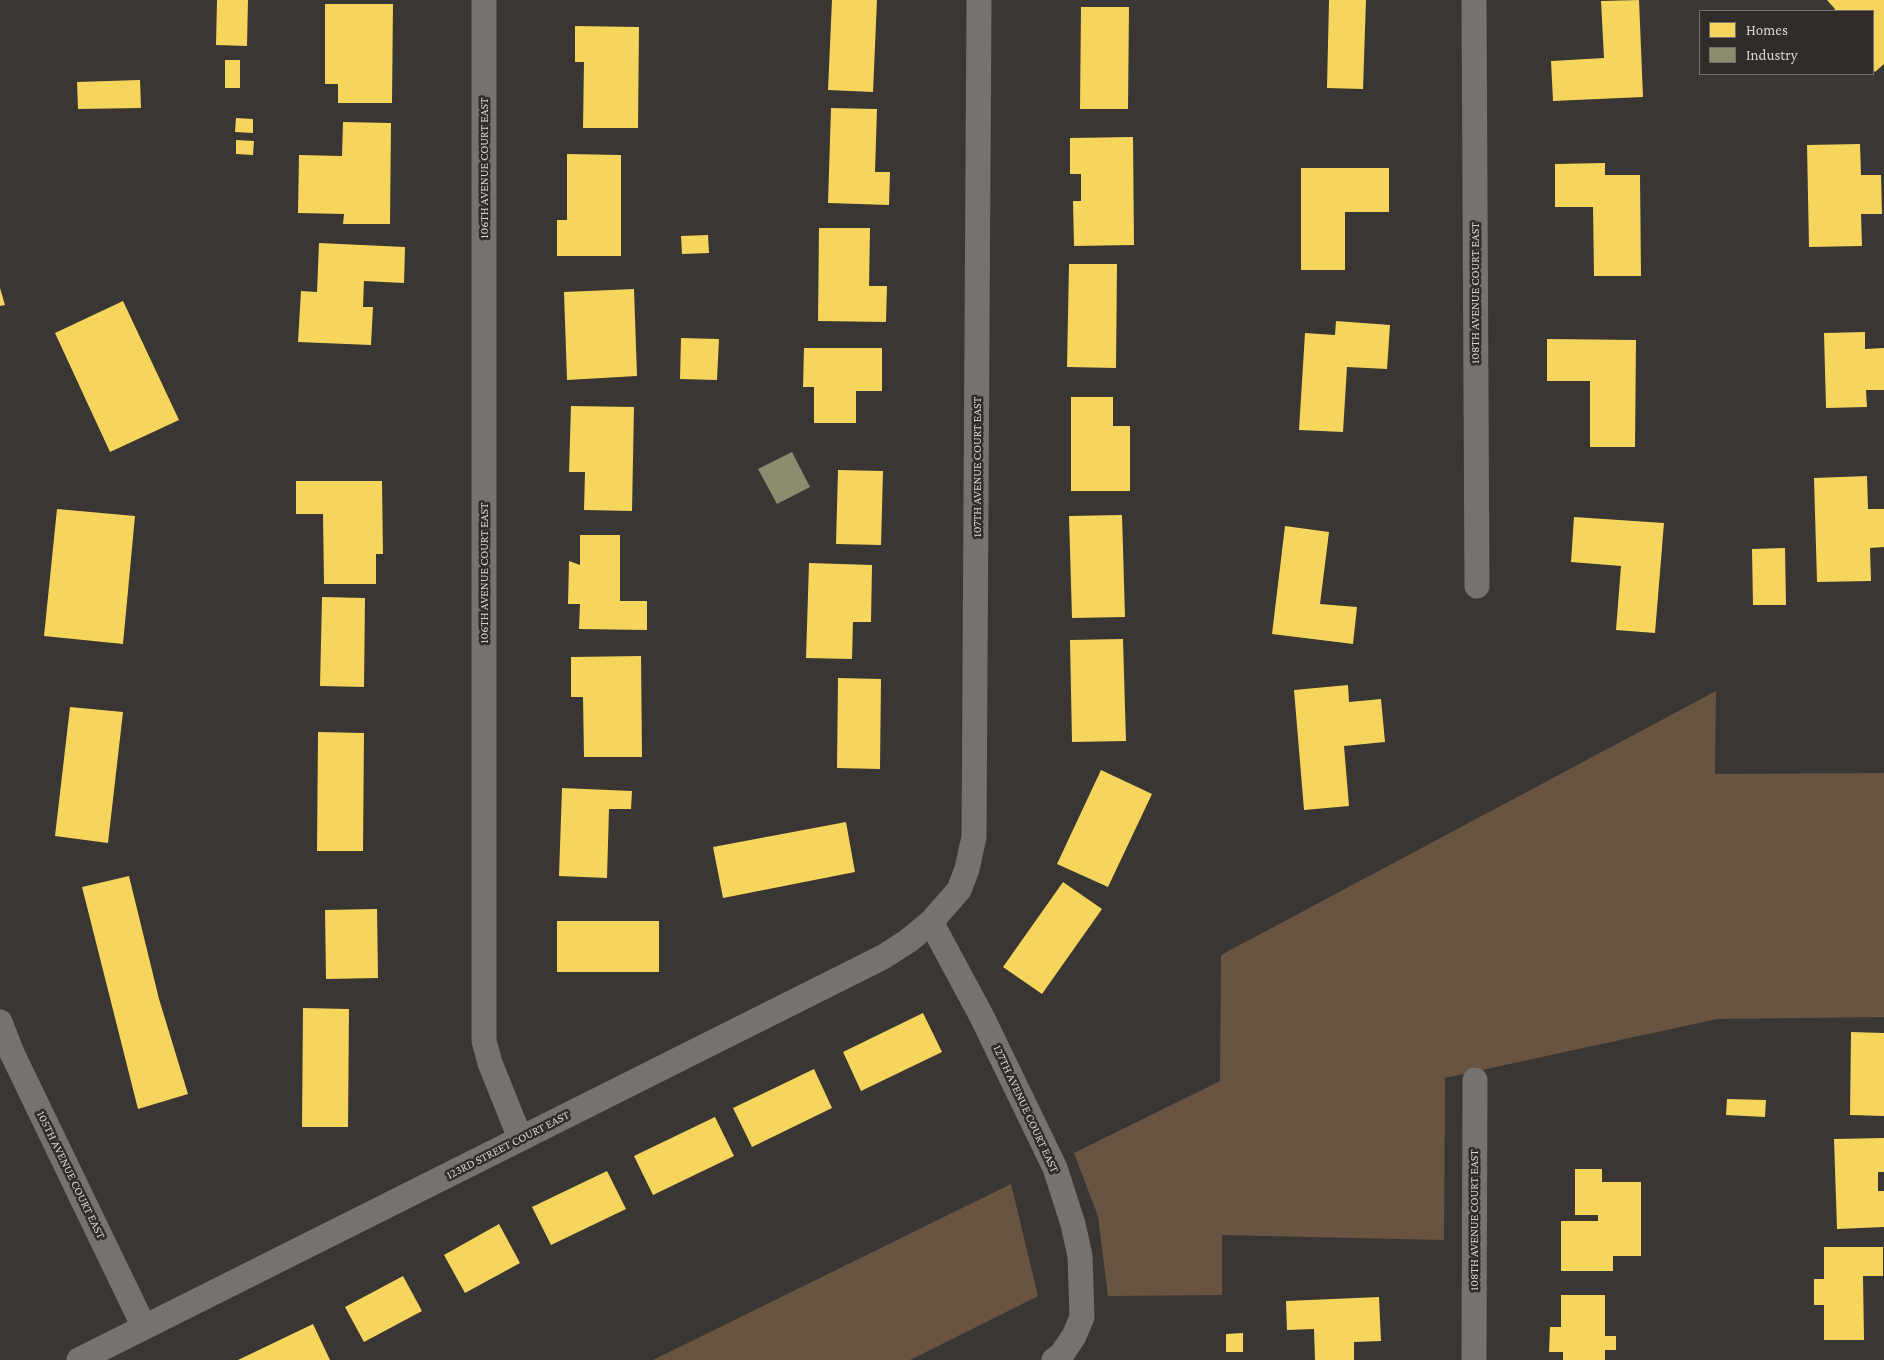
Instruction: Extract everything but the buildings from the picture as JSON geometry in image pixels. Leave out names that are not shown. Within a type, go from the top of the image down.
[{"type":"street","name":"106TH AVENUE COURT EAST","points":[[484,0],[484,1040],[490,1063],[520,1138]]},
{"type":"street","name":"107TH AVENUE COURT EAST","points":[[931,922],[959,890],[967,869],[974,837],[979,0]]},
{"type":"street","name":"108TH AVENUE COURT EAST","points":[[1474,0],[1477,586]]},
{"type":"street","name":"123RD STREET COURT EAST","points":[[79,1360],[883,956],[908,941],[931,922]]},
{"type":"street","name":"127TH AVENUE COURT EAST","points":[[931,922],[982,1018],[1055,1168],[1073,1224],[1080,1256],[1082,1317],[1074,1336],[1062,1354],[1054,1360]]},
{"type":"street","name":"105TH AVENUE COURT EAST","points":[[0,1022],[12,1053],[144,1327]]},
{"type":"street","name":"108TH AVENUE COURT EAST","points":[[1474,1360],[1475,1080]]},
{"type":"shaded area","points":[[1716,691],[1715,774],[1884,773],[1884,1017],[1717,1019],[1445,1078],[1444,1240],[1222,1235],[1222,1295],[1108,1296],[1098,1216],[1074,1153],[1220,1081],[1221,955]]},
{"type":"shaded area","points":[[1011,1184],[1038,1296],[910,1360],[653,1360]]}]
